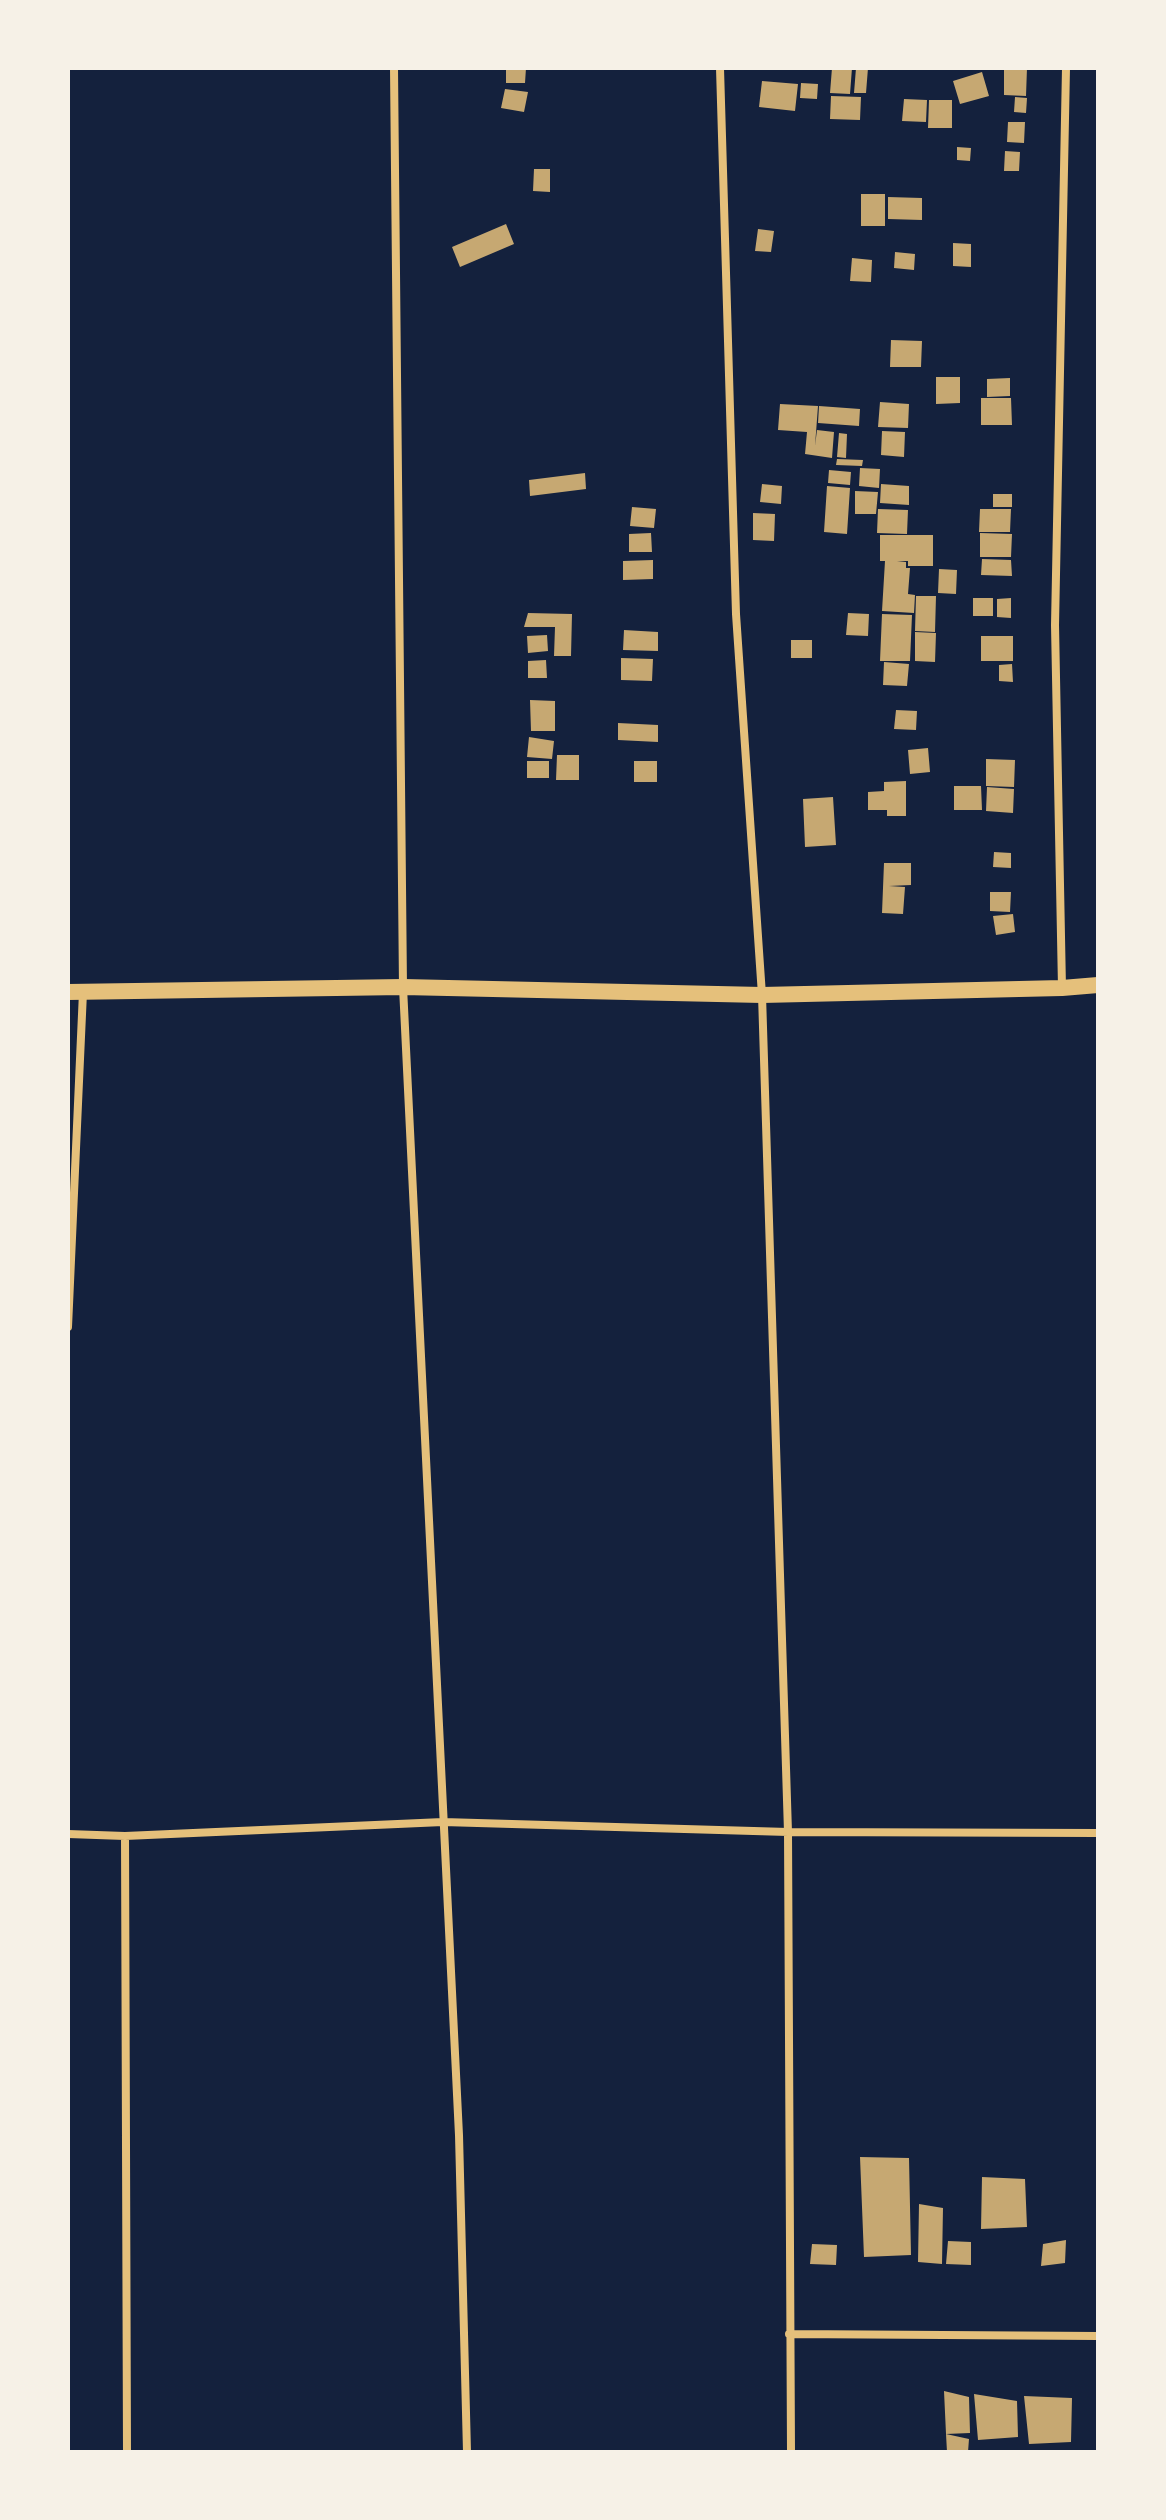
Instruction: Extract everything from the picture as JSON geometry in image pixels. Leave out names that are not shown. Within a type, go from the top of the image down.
[{"type":"main road","points":[[75,992],[403,987],[762,995],[1098,985]]},
{"type":"street","points":[[394,68],[403,987],[459,2135],[467,2452]]},
{"type":"street","points":[[720,68],[736,614],[762,995],[788,1832],[791,2452]]},
{"type":"street","points":[[1062,988],[1055,625],[1066,68]]},
{"type":"street","points":[[68,1327],[75,992]]},
{"type":"street","points":[[68,1834],[125,1836],[443,1822],[788,1832],[1098,1833]]},
{"type":"street","points":[[125,1836],[127,2452]]},
{"type":"street","points":[[789,2334],[1098,2336]]},
{"type":"building","points":[[506,68],[526,68],[525,83],[506,83]]},
{"type":"building","points":[[832,68],[852,68],[850,94],[830,93]]},
{"type":"building","points":[[856,68],[868,68],[866,93],[854,93]]},
{"type":"building","points":[[1004,68],[1027,68],[1026,96],[1004,95]]},
{"type":"building","points":[[982,72],[989,96],[960,104],[953,81]]},
{"type":"building","points":[[762,81],[798,84],[795,111],[759,107]]},
{"type":"building","points":[[801,83],[818,84],[817,99],[800,98]]},
{"type":"building","points":[[505,89],[528,92],[524,112],[501,108]]},
{"type":"building","points":[[831,96],[861,97],[860,120],[830,119]]},
{"type":"building","points":[[1015,97],[1027,98],[1026,113],[1014,112]]},
{"type":"building","points":[[904,99],[927,100],[926,122],[902,121]]},
{"type":"building","points":[[929,100],[952,100],[952,128],[928,128]]},
{"type":"building","points":[[1008,122],[1025,122],[1024,143],[1007,142]]},
{"type":"building","points":[[957,147],[971,148],[970,161],[957,160]]},
{"type":"building","points":[[1005,151],[1020,152],[1019,171],[1004,171]]},
{"type":"building","points":[[534,169],[550,169],[550,192],[533,191]]},
{"type":"building","points":[[861,194],[885,194],[885,226],[861,226]]},
{"type":"building","points":[[888,197],[922,198],[922,220],[888,219]]},
{"type":"building","points":[[506,224],[514,244],[460,267],[452,247]]},
{"type":"building","points":[[758,229],[774,231],[771,252],[755,251]]},
{"type":"building","points":[[953,243],[971,244],[971,267],[953,266]]},
{"type":"building","points":[[895,252],[915,254],[914,270],[894,268]]},
{"type":"building","points":[[852,258],[872,260],[871,282],[850,281]]},
{"type":"building","points":[[891,340],[922,341],[921,367],[890,367]]},
{"type":"building","points":[[936,377],[960,377],[960,403],[936,404]]},
{"type":"building","points":[[1010,378],[1010,396],[987,397],[987,379]]},
{"type":"building","points":[[981,398],[1011,398],[1012,425],[981,425]]},
{"type":"building","points":[[880,402],[909,404],[908,428],[878,427]]},
{"type":"building","points":[[780,404],[818,406],[815,446],[817,430],[834,432],[832,458],[805,454],[807,432],[778,430]]},
{"type":"building","points":[[819,406],[860,409],[859,426],[818,423]]},
{"type":"building","points":[[882,431],[905,432],[904,457],[881,455]]},
{"type":"building","points":[[839,433],[847,434],[846,458],[837,457]]},
{"type":"building","points":[[837,459],[863,460],[862,466],[836,465]]},
{"type":"building","points":[[860,468],[880,469],[879,488],[859,486]]},
{"type":"building","points":[[829,470],[851,472],[850,485],[828,483]]},
{"type":"building","points":[[585,473],[586,489],[530,496],[529,480]]},
{"type":"building","points":[[762,484],[782,486],[781,504],[760,502]]},
{"type":"building","points":[[881,484],[909,486],[909,505],[880,503]]},
{"type":"building","points":[[827,486],[850,488],[847,534],[824,532]]},
{"type":"building","points":[[855,491],[878,492],[876,514],[855,514]]},
{"type":"building","points":[[993,494],[1012,494],[1012,507],[993,507]]},
{"type":"building","points":[[632,507],[656,509],[654,528],[630,526]]},
{"type":"building","points":[[878,509],[908,510],[907,534],[877,533]]},
{"type":"building","points":[[980,509],[1011,509],[1010,532],[979,532]]},
{"type":"building","points":[[753,513],[775,514],[774,541],[753,540]]},
{"type":"building","points":[[651,533],[652,552],[629,552],[629,534]]},
{"type":"building","points":[[980,533],[1012,534],[1011,557],[980,557]]},
{"type":"building","points":[[880,535],[933,535],[933,566],[908,566],[908,561],[897,561],[906,562],[906,568],[910,568],[908,594],[915,595],[914,613],[882,611],[885,561],[880,561]]},
{"type":"building","points":[[982,559],[1011,560],[1012,576],[981,575]]},
{"type":"building","points":[[653,560],[653,579],[623,580],[623,561]]},
{"type":"building","points":[[939,569],[957,570],[956,594],[938,593]]},
{"type":"building","points":[[916,596],[936,596],[935,632],[915,631]]},
{"type":"building","points":[[973,598],[993,598],[993,616],[973,616]]},
{"type":"building","points":[[1011,598],[1011,618],[997,617],[997,599]]},
{"type":"building","points":[[528,613],[572,614],[571,656],[554,656],[555,627],[524,627]]},
{"type":"building","points":[[848,613],[869,614],[868,636],[846,635]]},
{"type":"building","points":[[882,614],[912,615],[910,661],[880,661]]},
{"type":"building","points":[[624,630],[658,632],[658,651],[623,650]]},
{"type":"building","points":[[915,632],[936,633],[935,662],[915,661]]},
{"type":"building","points":[[547,635],[548,651],[528,653],[527,636]]},
{"type":"building","points":[[981,636],[1013,636],[1013,661],[981,661]]},
{"type":"building","points":[[791,640],[812,640],[812,658],[791,658]]},
{"type":"building","points":[[621,658],[653,659],[652,681],[621,680]]},
{"type":"building","points":[[546,660],[547,678],[528,678],[528,661]]},
{"type":"building","points":[[884,662],[909,664],[907,686],[883,685]]},
{"type":"building","points":[[1012,664],[1013,682],[999,681],[999,665]]},
{"type":"building","points":[[530,700],[555,701],[555,731],[531,731]]},
{"type":"building","points":[[896,710],[917,711],[916,730],[894,729]]},
{"type":"building","points":[[618,723],[658,725],[658,742],[618,740]]},
{"type":"building","points":[[529,737],[554,741],[552,759],[527,757]]},
{"type":"building","points":[[928,748],[930,772],[910,774],[908,750]]},
{"type":"building","points":[[557,755],[579,755],[579,780],[556,780]]},
{"type":"building","points":[[986,759],[1015,760],[1014,787],[986,786]]},
{"type":"building","points":[[527,761],[549,761],[549,778],[527,778]]},
{"type":"building","points":[[634,761],[657,761],[657,782],[634,782]]},
{"type":"building","points":[[906,781],[906,816],[887,816],[887,810],[868,810],[868,792],[884,791],[884,782]]},
{"type":"building","points":[[954,786],[981,786],[982,810],[954,810]]},
{"type":"building","points":[[987,787],[1014,789],[1013,813],[986,811]]},
{"type":"building","points":[[833,797],[836,845],[805,847],[803,799]]},
{"type":"building","points":[[994,852],[1011,853],[1011,868],[993,867]]},
{"type":"building","points":[[884,863],[911,863],[911,885],[889,886],[905,887],[903,914],[882,913]]},
{"type":"building","points":[[990,892],[1011,892],[1010,912],[990,911]]},
{"type":"building","points":[[1013,914],[1015,932],[996,935],[993,916]]},
{"type":"building","points":[[860,2157],[909,2158],[911,2255],[864,2257]]},
{"type":"building","points":[[982,2177],[1025,2179],[1027,2227],[981,2229]]},
{"type":"building","points":[[919,2204],[943,2208],[942,2264],[918,2262]]},
{"type":"building","points":[[1066,2240],[1065,2263],[1041,2266],[1043,2244]]},
{"type":"building","points":[[948,2241],[971,2242],[971,2265],[946,2264]]},
{"type":"building","points":[[812,2244],[837,2245],[836,2265],[810,2264]]},
{"type":"building","points":[[944,2391],[969,2397],[970,2433],[946,2434]]},
{"type":"building","points":[[974,2394],[1017,2401],[1018,2437],[978,2440]]},
{"type":"building","points":[[1024,2396],[1072,2398],[1071,2442],[1029,2444]]},
{"type":"building","points":[[946,2434],[969,2439],[968,2452],[947,2452]]}]
